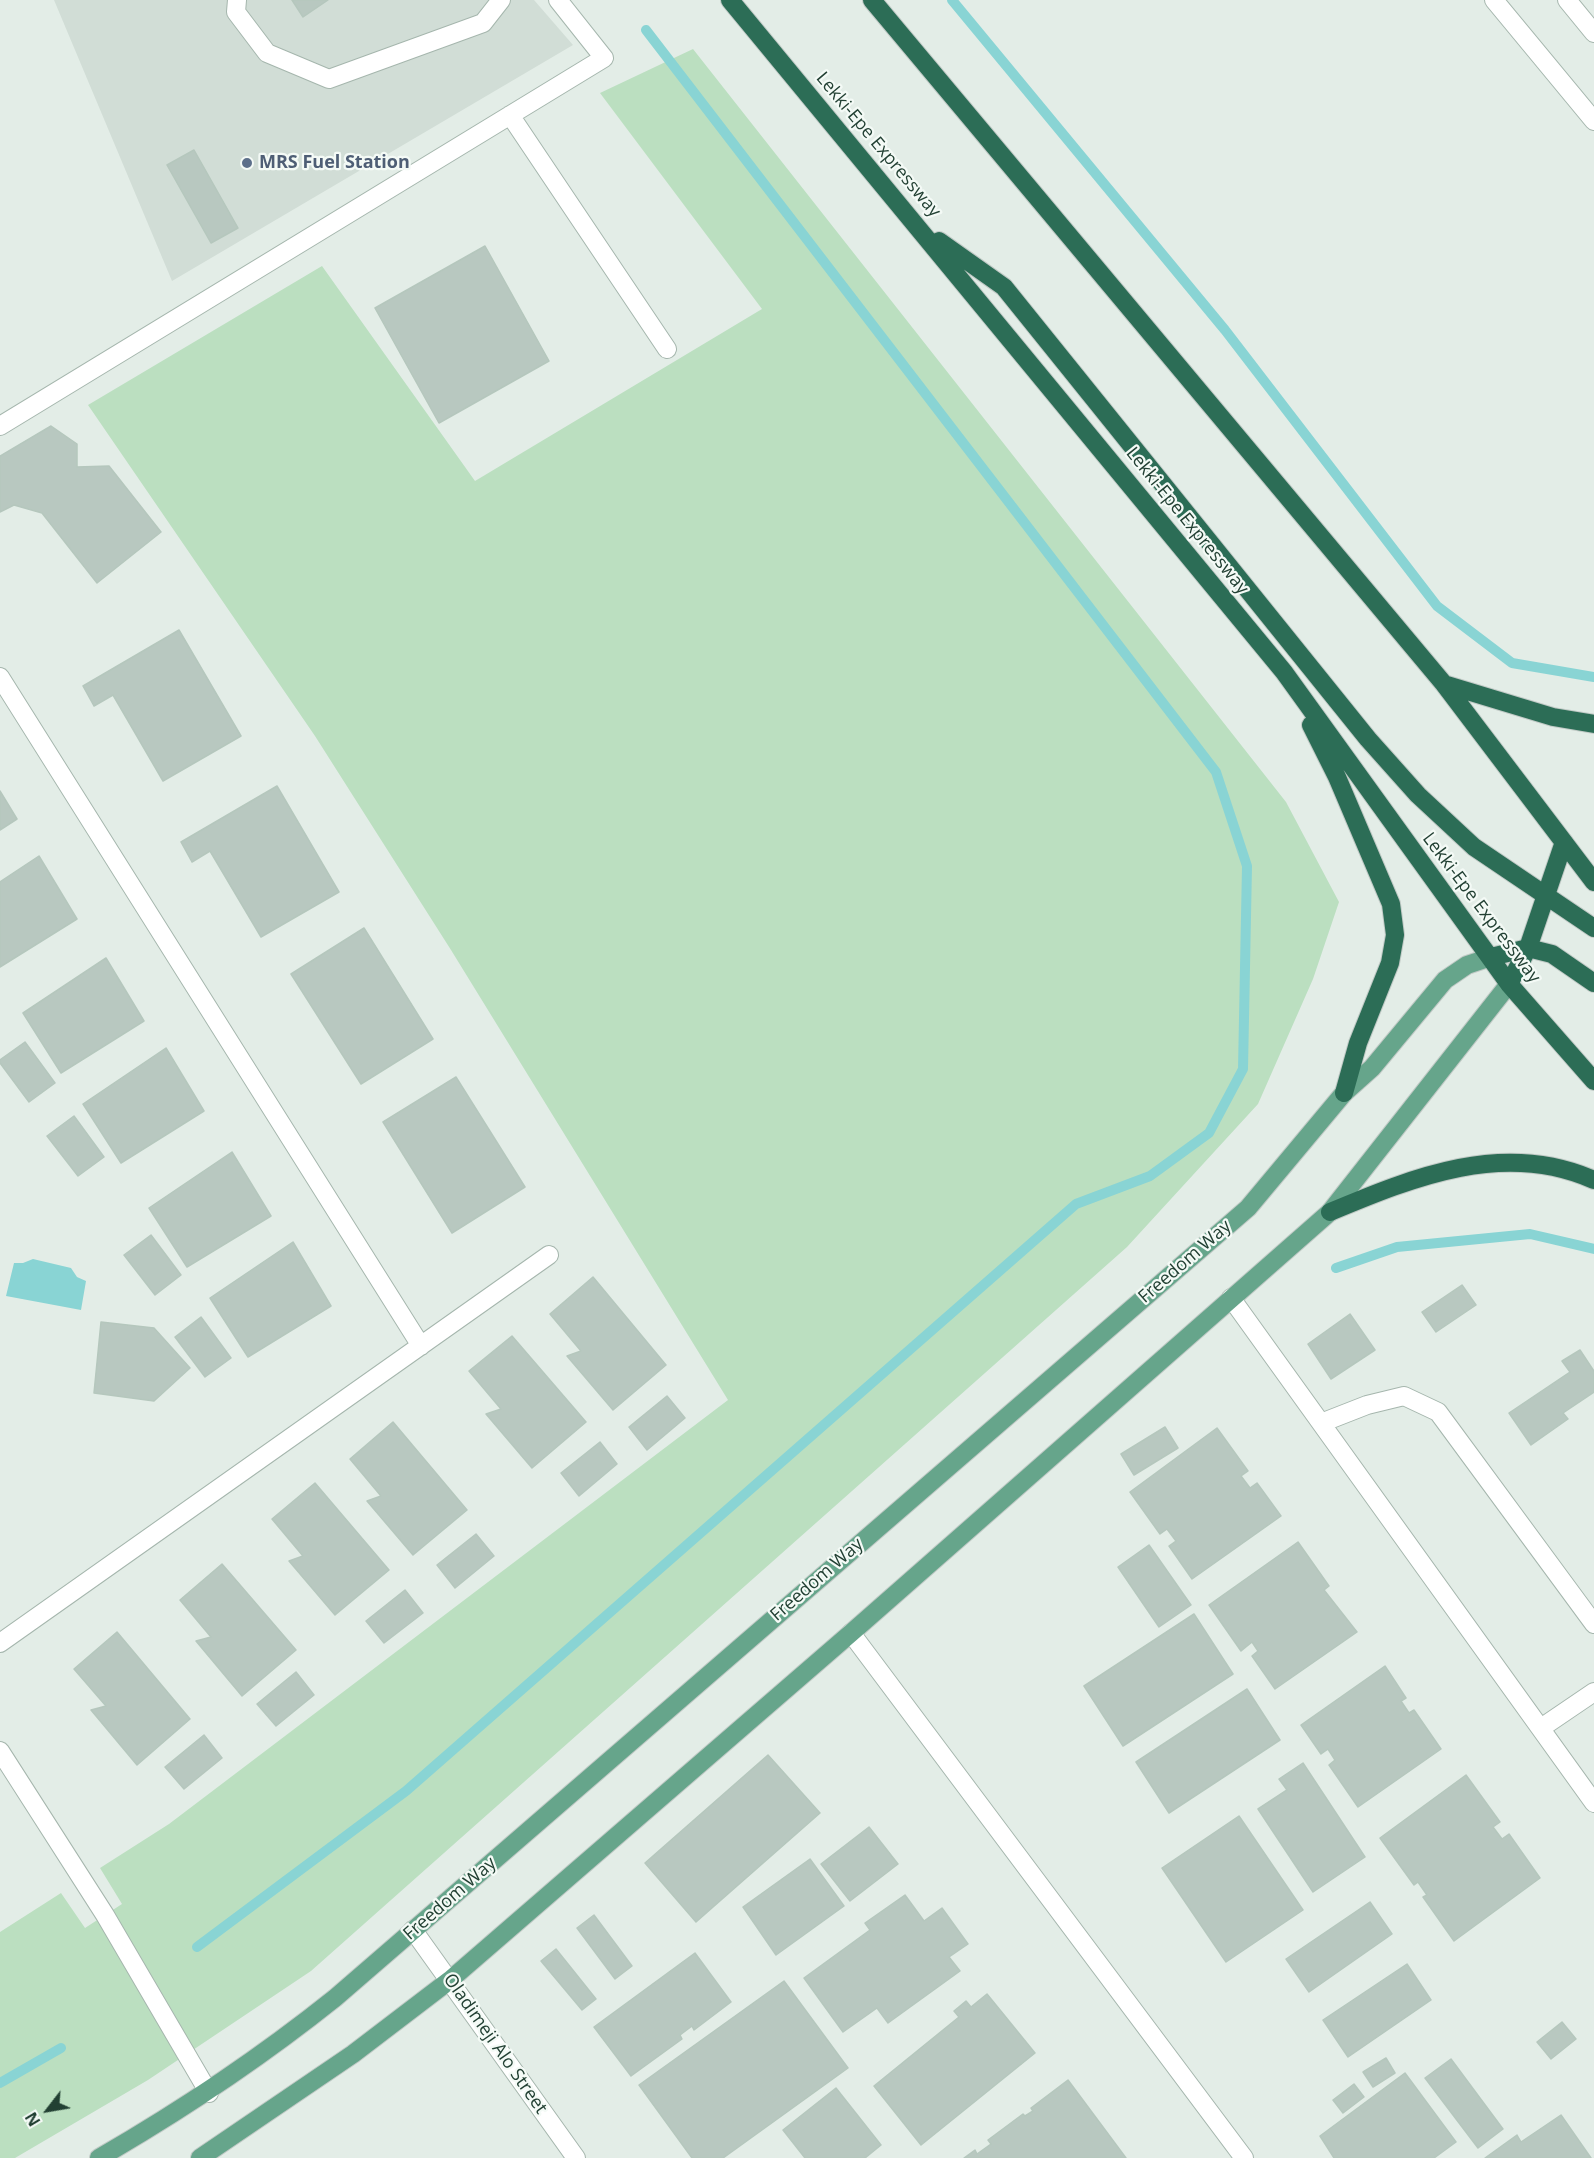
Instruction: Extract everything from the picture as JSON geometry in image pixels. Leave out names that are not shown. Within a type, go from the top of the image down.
[{"type":"highway","name":"Lekki-Epe Expressway","points":[[730,0],[1284,672],[1509,984],[1594,1081]]},
{"type":"highway","points":[[872,0],[1444,684],[1594,882]]},
{"type":"highway","points":[[920,228],[1004,286],[1361,730],[1418,795],[1474,847],[1594,928]]},
{"type":"highway","points":[[1284,672],[1337,777],[1390,904],[1395,935],[1390,963],[1358,1043],[1344,1092]]},
{"type":"highway","points":[[1444,684],[1553,717],[1594,724]]},
{"type":"highway","points":[[1509,984],[1528,948],[1564,842]]},
{"type":"highway","points":[[1491,957],[1528,948],[1552,954],[1594,983]]},
{"type":"highway","points":[[1330,1212],[1442,1170],[1479,1164],[1544,1166],[1594,1180]]},
{"type":"main road","name":"Freedom Way","points":[[99,2158],[208,2093],[273,2047],[413,1930],[1248,1208],[1344,1092],[1372,1068],[1445,980],[1467,964],[1491,957]]},
{"type":"main road","points":[[200,2158],[353,2055],[450,1980],[851,1633],[1330,1212],[1509,984]]},
{"type":"street","points":[[237,0],[236,12],[267,53],[329,79],[483,24],[501,0]]},
{"type":"street","points":[[1,424],[604,58],[558,0]]},
{"type":"street","points":[[1494,0],[1594,121]]},
{"type":"street","points":[[1567,0],[1594,33]]},
{"type":"street","points":[[510,116],[667,349]]},
{"type":"street","points":[[0,677],[6,701],[421,1346]]},
{"type":"street","points":[[0,1643],[549,1255]]},
{"type":"street","points":[[1231,1298],[1594,1803]]},
{"type":"street","points":[[1322,1423],[1367,1405],[1404,1396],[1438,1412],[1594,1624]]},
{"type":"street","points":[[851,1633],[1244,2158]]},
{"type":"street","points":[[1541,1728],[1594,1692]]},
{"type":"street","points":[[0,1751],[105,1915],[208,2093]]},
{"type":"street","name":"Oladimeji Alo Street","points":[[413,1930],[576,2158]]},
{"type":"shaded area","name":"MRS Fuel Station","points":[[54,0],[534,0],[573,45],[172,281]]},
{"type":"green space","points":[[693,49],[1286,802],[1339,902],[1313,979],[1258,1104],[1127,1247],[311,1971],[148,2080],[15,2158],[0,2158],[0,1932],[61,1893],[85,1928],[122,1904],[100,1868],[169,1824],[728,1400],[451,950],[315,736],[88,405],[322,266],[475,481],[762,309],[600,93]]},
{"type":"water","points":[[33,1259],[71,1268],[77,1277],[86,1281],[81,1310],[6,1296],[14,1263],[23,1263]]},
{"type":"building","points":[[292,0],[328,0],[303,17]]},
{"type":"building","points":[[194,150],[238,228],[211,243],[167,165]]},
{"type":"building","points":[[485,246],[549,361],[439,423],[375,308]]},
{"type":"building","points":[[51,426],[77,444],[77,467],[109,466],[161,532],[97,583],[42,513],[14,505],[0,512],[0,456]]},
{"type":"building","points":[[179,630],[241,736],[163,781],[113,695],[94,706],[83,686]]},
{"type":"building","points":[[277,786],[339,892],[261,937],[210,851],[192,862],[181,842]]},
{"type":"building","points":[[0,791],[17,819],[0,830]]},
{"type":"building","points":[[39,856],[77,919],[0,967],[0,882]]},
{"type":"building","points":[[364,928],[433,1039],[361,1084],[291,974]]},
{"type":"building","points":[[106,958],[144,1021],[61,1073],[23,1013]]},
{"type":"building","points":[[25,1042],[55,1083],[29,1102],[0,1063],[0,1060]]},
{"type":"building","points":[[166,1048],[204,1111],[121,1163],[83,1104]]},
{"type":"building","points":[[456,1077],[525,1187],[452,1233],[383,1122]]},
{"type":"building","points":[[74,1116],[104,1157],[78,1176],[47,1136]]},
{"type":"building","points":[[232,1152],[271,1216],[187,1267],[149,1208]]},
{"type":"building","points":[[151,1235],[181,1275],[155,1295],[124,1255]]},
{"type":"building","points":[[293,1242],[331,1306],[248,1357],[210,1298]]},
{"type":"building","points":[[593,1277],[666,1365],[613,1410],[567,1356],[581,1351],[550,1314]]},
{"type":"building","points":[[1462,1285],[1476,1305],[1436,1332],[1422,1312]]},
{"type":"building","points":[[1350,1314],[1375,1350],[1331,1379],[1308,1344]]},
{"type":"building","points":[[201,1317],[231,1358],[205,1377],[175,1337]]},
{"type":"building","points":[[101,1322],[154,1328],[190,1368],[154,1401],[94,1393]]},
{"type":"building","points":[[512,1336],[586,1422],[532,1468],[486,1414],[501,1409],[469,1371]]},
{"type":"building","points":[[1580,1350],[1594,1371],[1594,1392],[1563,1413],[1568,1419],[1531,1445],[1509,1413],[1570,1372],[1562,1361]]},
{"type":"building","points":[[667,1396],[685,1418],[647,1450],[629,1427]]},
{"type":"building","points":[[393,1422],[467,1510],[413,1555],[367,1501],[381,1496],[350,1459]]},
{"type":"building","points":[[1165,1427],[1178,1448],[1134,1475],[1121,1454]]},
{"type":"building","points":[[1217,1428],[1248,1471],[1241,1476],[1250,1488],[1257,1483],[1281,1516],[1192,1579],[1169,1546],[1176,1541],[1167,1529],[1160,1534],[1130,1492]]},
{"type":"building","points":[[600,1442],[617,1464],[579,1496],[561,1473]]},
{"type":"building","points":[[315,1483],[389,1570],[335,1615],[289,1561],[303,1556],[272,1519]]},
{"type":"building","points":[[476,1534],[494,1556],[455,1588],[437,1565]]},
{"type":"building","points":[[1298,1542],[1329,1586],[1324,1590],[1357,1632],[1275,1689],[1252,1656],[1258,1651],[1252,1642],[1241,1651],[1209,1605]]},
{"type":"building","points":[[1149,1545],[1191,1605],[1159,1627],[1118,1567]]},
{"type":"building","points":[[222,1564],[296,1650],[242,1696],[196,1641],[211,1637],[180,1600]]},
{"type":"building","points":[[405,1590],[423,1613],[384,1643],[366,1621]]},
{"type":"building","points":[[1194,1614],[1233,1674],[1123,1746],[1084,1686]]},
{"type":"building","points":[[117,1632],[190,1719],[137,1765],[91,1710],[106,1706],[74,1669]]},
{"type":"building","points":[[1385,1666],[1406,1698],[1401,1701],[1409,1713],[1414,1710],[1441,1749],[1358,1807],[1329,1765],[1335,1760],[1328,1749],[1321,1754],[1301,1725]]},
{"type":"building","points":[[296,1672],[314,1695],[276,1726],[257,1704]]},
{"type":"building","points":[[1247,1689],[1280,1740],[1169,1813],[1136,1762]]},
{"type":"building","points":[[204,1735],[222,1758],[184,1789],[165,1767]]},
{"type":"building","points":[[768,1755],[820,1813],[696,1922],[645,1863]]},
{"type":"building","points":[[1303,1763],[1365,1857],[1313,1892],[1258,1809],[1287,1790],[1279,1779]]},
{"type":"building","points":[[1466,1775],[1500,1822],[1493,1827],[1502,1839],[1509,1834],[1540,1878],[1454,1941],[1423,1897],[1427,1895],[1418,1882],[1414,1885],[1380,1838]]},
{"type":"building","points":[[1239,1816],[1303,1910],[1226,1962],[1162,1868]]},
{"type":"building","points":[[869,1827],[898,1864],[850,1901],[821,1864]]},
{"type":"building","points":[[810,1859],[844,1906],[776,1955],[743,1907]]},
{"type":"building","points":[[905,1895],[924,1921],[942,1908],[968,1944],[949,1957],[960,1971],[888,2023],[877,2008],[843,2032],[804,1978],[870,1930],[865,1923]]},
{"type":"building","points":[[1370,1902],[1392,1934],[1309,1992],[1286,1959]]},
{"type":"building","points":[[594,1915],[632,1966],[615,1979],[577,1928]]},
{"type":"building","points":[[556,1949],[596,1999],[582,2010],[541,1961]]},
{"type":"building","points":[[695,1953],[731,2002],[694,2030],[692,2026],[680,2035],[682,2039],[631,2076],[594,2027]]},
{"type":"building","points":[[1407,1964],[1431,2000],[1348,2057],[1323,2020]]},
{"type":"building","points":[[784,1981],[848,2068],[723,2158],[692,2158],[639,2085]]},
{"type":"building","points":[[987,1994],[1035,2053],[921,2145],[874,2086],[959,2017],[954,2011],[966,2001],[971,2007]]},
{"type":"building","points":[[1562,2022],[1576,2039],[1551,2059],[1537,2042]]},
{"type":"building","points":[[1386,2058],[1395,2073],[1373,2087],[1363,2072]]},
{"type":"building","points":[[1451,2059],[1503,2129],[1478,2148],[1425,2078]]},
{"type":"building","points":[[1405,2073],[1456,2142],[1434,2158],[1334,2158],[1320,2136]]},
{"type":"building","points":[[1068,2080],[1126,2158],[964,2158],[975,2150],[977,2154],[991,2144],[988,2140],[1023,2114],[1025,2116],[1033,2111],[1031,2108]]},
{"type":"building","points":[[1354,2084],[1364,2097],[1343,2113],[1333,2100]]},
{"type":"building","points":[[836,2088],[881,2145],[865,2158],[805,2158],[783,2130]]},
{"type":"building","points":[[1561,2115],[1591,2158],[1485,2158],[1517,2135],[1521,2142]]},
{"type":"waterway","points":[[952,0],[1225,330],[1437,606],[1512,663],[1594,677]]},
{"type":"waterway","points":[[197,1947],[406,1791],[1076,1204],[1150,1176],[1209,1133],[1243,1069],[1247,866],[1216,772],[646,30]]},
{"type":"waterway","points":[[1336,1268],[1397,1247],[1530,1234],[1594,1249]]},
{"type":"waterway","points":[[0,2083],[61,2048]]},
{"type":"place","name":"MRS Fuel Station","points":[[247,163]]}]
